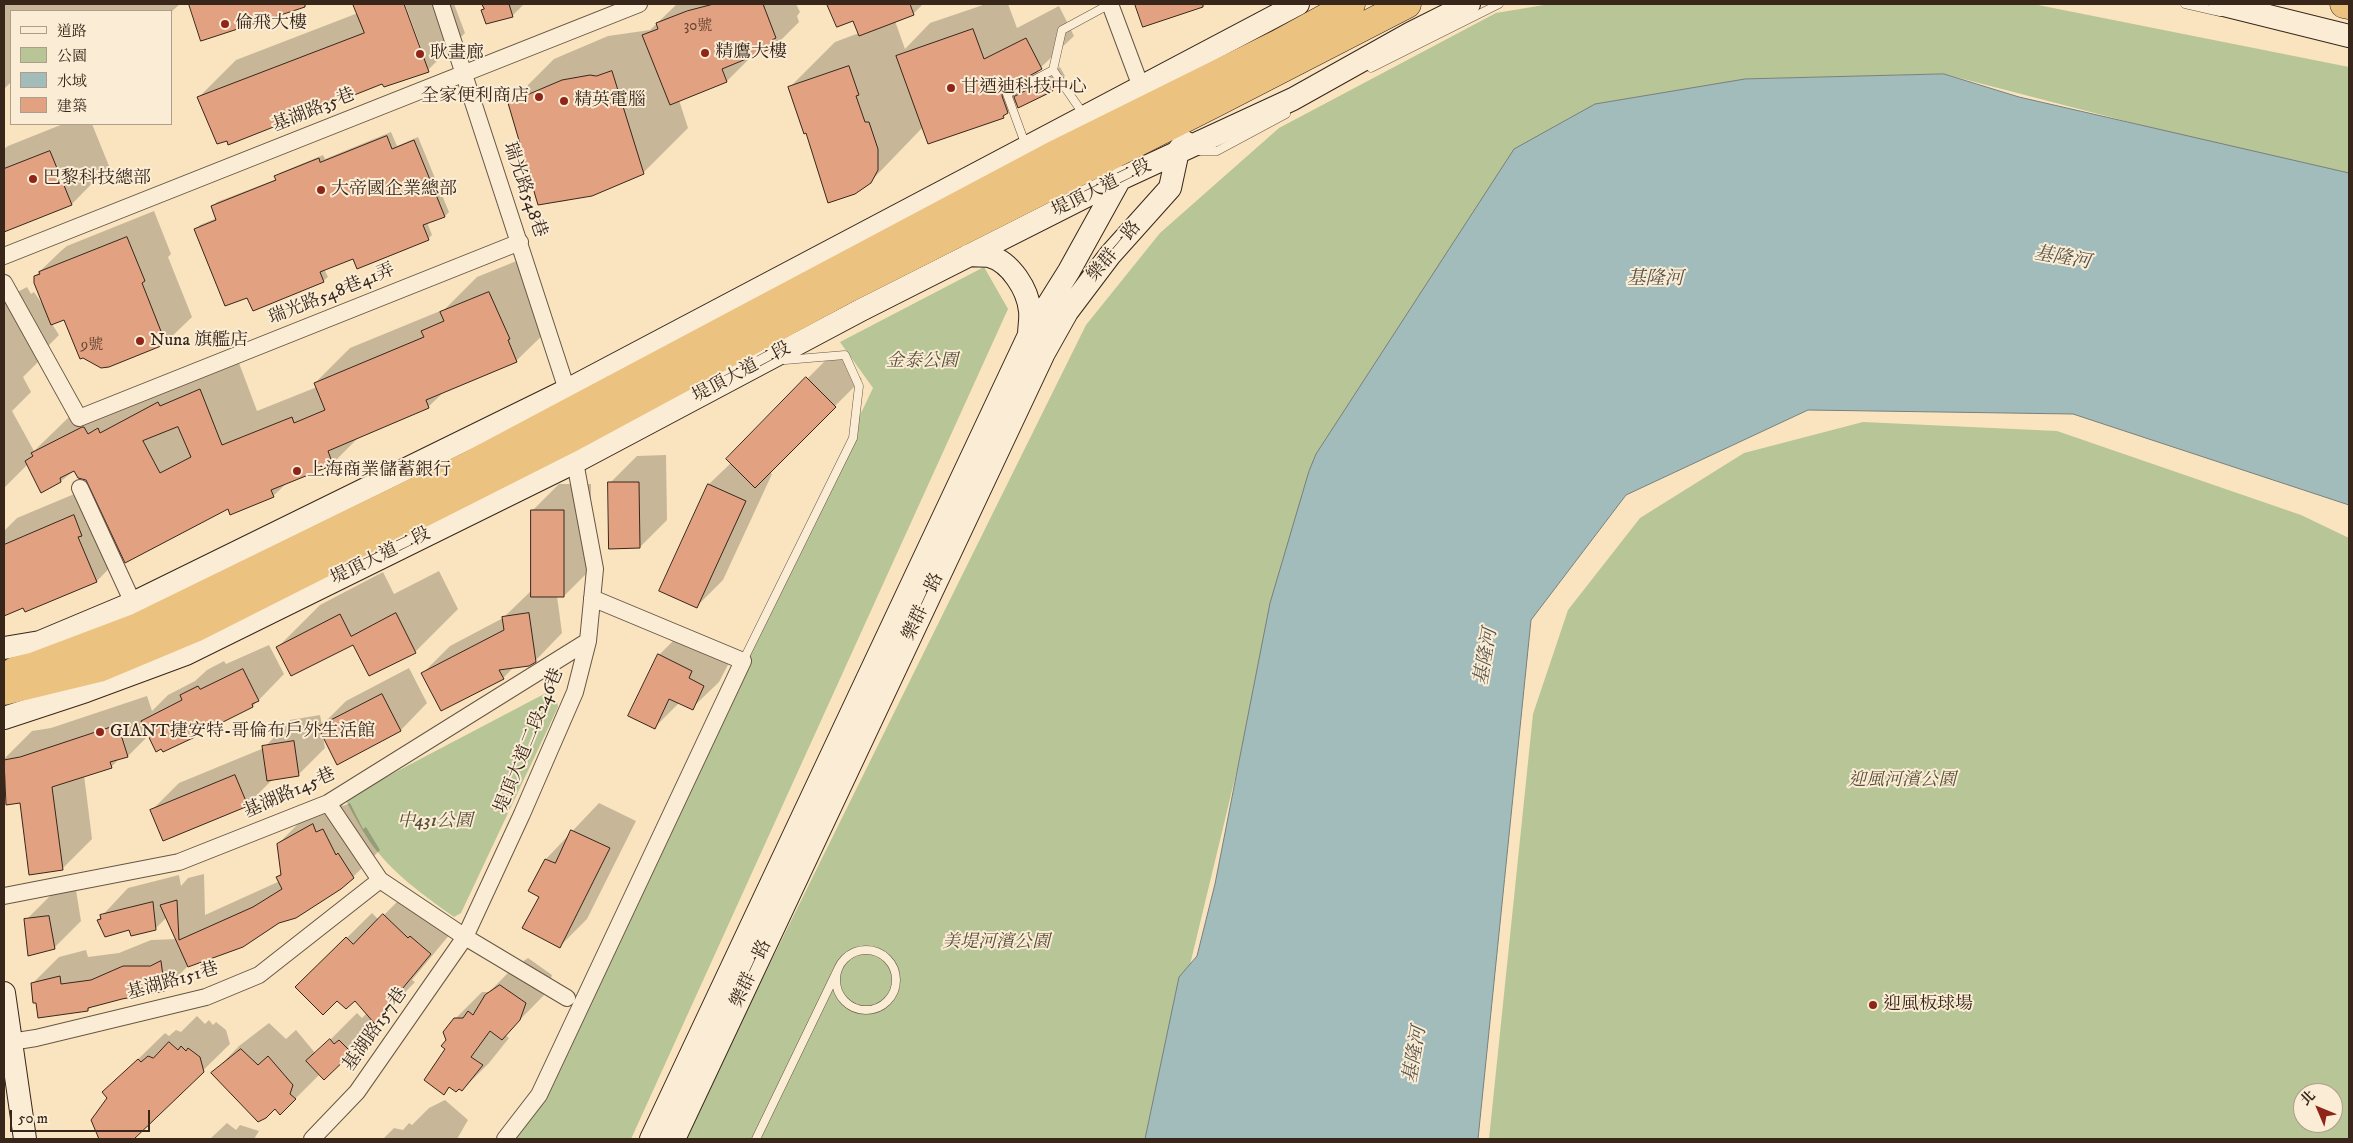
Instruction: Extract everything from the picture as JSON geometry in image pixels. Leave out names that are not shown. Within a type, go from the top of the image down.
[{"type":"highway","points":[[4,673],[32,667],[138,627],[470,466],[1142,98],[1280,42],[1351,4]]},
{"type":"highway","name":"堤頂大道二段","points":[[4,691],[99,668],[197,627],[573,437],[847,289],[1407,4]]},
{"type":"highway","points":[[2344,4],[2349,5]]},
{"type":"street","name":"瑞光路548巷","points":[[441,4],[567,390]]},
{"type":"street","name":"基湖路35巷","points":[[4,256],[639,4]]},
{"type":"street","points":[[1110,4],[1142,98]]},
{"type":"street","name":"堤頂大道二段","points":[[4,718],[86,692],[186,654],[575,462],[759,364],[1120,179],[1293,99],[1411,33],[1469,4]]},
{"type":"street","points":[[2220,4],[2349,36]]},
{"type":"street","points":[[4,648],[40,642],[133,603],[567,390],[1086,116],[1142,98],[1284,7]]},
{"type":"street","name":"樂群一路","points":[[651,1139],[1029,335],[1069,271],[1120,179],[1134,144],[1142,98]]},
{"type":"street","name":"樂群一路","points":[[674,1139],[1044,352],[1066,312],[1110,255],[1170,188],[1178,151],[1215,103]]},
{"type":"street","name":"瑞光路548巷41弄","points":[[4,283],[79,418],[520,242]]},
{"type":"street","points":[[969,255],[989,256],[1013,273],[1023,287],[1030,310],[1029,335]]},
{"type":"street","name":"堤頂大道二段246巷","points":[[465,937],[522,814],[575,692],[588,641],[595,569],[575,462]]},
{"type":"street","points":[[80,488],[133,603]]},
{"type":"street","points":[[505,1139],[539,1095],[743,661],[592,598]]},
{"type":"street","name":"基湖路145巷","points":[[4,896],[179,862],[328,803],[588,641]]},
{"type":"street","points":[[328,803],[380,880],[465,937],[567,998]]},
{"type":"street","name":"基湖路151巷","points":[[7,1042],[36,1038],[206,997],[260,975],[380,880]]},
{"type":"street","name":"基湖路157巷","points":[[312,1139],[357,1092],[465,937]]},
{"type":"street","points":[[4,993],[7,1042],[25,1139]]},
{"type":"lane","points":[[1086,116],[1053,70],[1062,30],[1110,4]]},
{"type":"lane","points":[[1360,74],[1499,4]]},
{"type":"lane","points":[[2185,4],[2349,44]]},
{"type":"lane","points":[[1027,147],[1007,94],[1053,70]]},
{"type":"lane","points":[[1178,151],[1217,152],[1292,111]]},
{"type":"lane","points":[[743,661],[853,438],[859,386],[845,355],[808,357],[759,364]]},
{"type":"lane","points":[[756,1139],[839,967],[852,954],[861,950],[879,952],[893,965],[896,974],[894,992],[889,1000],[872,1009],[854,1007],[846,1002],[837,986],[839,967]]},
{"type":"green space","name":"美堤河濱公園","points":[[1550,4],[2033,4],[2349,67],[2349,179],[1944,74],[1745,79],[1309,471],[1148,1139],[683,1139],[1086,325],[1160,233],[1279,128],[1496,13]]},
{"type":"green space","name":"金泰公園","points":[[984,267],[1008,309],[631,1139],[498,1139],[519,1118],[581,998],[873,388],[840,342]]},
{"type":"green space","name":"迎風河濱公園","points":[[1863,422],[2057,431],[2301,515],[2349,538],[2349,1139],[1489,1139],[1533,714],[1568,610],[1640,518],[1744,453]]},
{"type":"green space","name":"中431公園","points":[[546,693],[557,701],[558,707],[461,913],[454,917],[420,892],[388,864],[370,842],[346,801],[348,797]]},
{"type":"water","name":"基隆河","points":[[1944,74],[2019,97],[2349,173],[2349,505],[2073,414],[1808,410],[1626,495],[1531,620],[1478,1139],[1145,1139],[1179,977],[1197,956],[1215,884],[1270,603],[1309,471],[1316,454],[1514,149],[1595,104],[1745,79]]},
{"type":"building","name":"倫飛大樓","points":[[189,4],[305,4],[305,7],[201,41]]},
{"type":"building","points":[[353,4],[404,4],[429,72],[384,87],[382,84],[228,145],[227,141],[217,144],[197,97],[364,33]]},
{"type":"building","points":[[482,4],[509,4],[513,17],[486,24],[481,10],[484,9]]},
{"type":"building","name":"精鷹大樓","points":[[714,4],[763,4],[776,38],[772,40],[775,47],[722,69],[727,82],[670,105],[642,35],[658,29],[656,23],[687,11]]},
{"type":"building","points":[[827,4],[910,4],[914,15],[859,36],[853,21],[837,27]]},
{"type":"building","points":[[1135,4],[1203,4],[1203,7],[1143,27]]},
{"type":"building","name":"甘迺迪科技中心","points":[[973,29],[984,59],[1026,38],[1042,69],[1003,90],[1002,96],[1008,113],[1003,116],[1004,118],[928,144],[896,56]]},
{"type":"building","points":[[849,66],[859,95],[856,96],[865,122],[869,122],[878,149],[878,170],[871,183],[855,194],[828,203],[806,133],[804,134],[788,87]]},
{"type":"building","points":[[612,71],[644,174],[592,196],[538,205],[508,103],[562,80],[590,75],[596,76]]},
{"type":"building","points":[[1047,80],[1053,91],[1018,108],[1014,97]]},
{"type":"building","points":[[387,136],[392,149],[414,140],[445,217],[423,225],[429,240],[357,269],[353,259],[320,272],[324,282],[253,311],[247,298],[225,306],[194,229],[216,220],[211,206],[276,180],[274,176],[319,158],[320,162]]},
{"type":"building","name":"巴黎科技總部","points":[[50,151],[72,205],[4,232],[4,169]]},
{"type":"building","points":[[127,237],[145,281],[142,283],[166,344],[109,367],[101,368],[83,358],[80,359],[64,320],[51,325],[34,283],[34,276],[40,274],[39,272]]},
{"type":"building","points":[[489,292],[510,339],[508,340],[517,362],[426,400],[429,408],[328,451],[333,465],[271,490],[274,497],[230,515],[228,509],[125,563],[86,480],[78,478],[74,471],[60,478],[61,482],[41,493],[25,461],[33,456],[31,453],[82,427],[84,427],[88,434],[98,428],[100,433],[158,402],[160,406],[200,389],[222,445],[292,417],[294,423],[325,410],[314,383],[424,337],[421,331],[444,321],[440,312]],"holes":[[[178,427],[191,457],[160,473],[143,441]]]},
{"type":"building","points":[[806,377],[836,407],[755,488],[726,459]]},
{"type":"building","points":[[608,482],[639,482],[640,548],[609,549]]},
{"type":"building","points":[[708,484],[746,501],[697,608],[659,591]]},
{"type":"building","points":[[531,510],[564,510],[564,597],[531,597]]},
{"type":"building","points":[[74,515],[82,536],[78,537],[97,582],[25,612],[23,608],[4,616],[4,545]]},
{"type":"building","points":[[396,613],[416,653],[369,676],[353,645],[291,676],[276,647],[340,614],[351,636]]},
{"type":"building","points":[[529,613],[536,662],[529,666],[499,670],[504,679],[441,711],[421,673],[504,630],[502,617]]},
{"type":"building","points":[[658,654],[692,671],[689,678],[704,686],[693,710],[669,699],[655,729],[628,716]]},
{"type":"building","points":[[243,669],[259,701],[252,704],[253,707],[219,724],[213,724],[194,734],[195,737],[163,752],[161,749],[156,752],[141,721],[182,700],[180,695],[198,686],[200,689]]},
{"type":"building","points":[[382,694],[401,731],[337,765],[318,727]]},
{"type":"building","points":[[118,725],[128,757],[110,762],[112,768],[52,787],[63,870],[29,875],[20,803],[6,805],[4,760],[20,757]]},
{"type":"building","points":[[294,741],[299,776],[267,781],[262,746]]},
{"type":"building","points":[[235,775],[248,806],[163,841],[150,810]]},
{"type":"building","points":[[313,824],[316,832],[323,829],[336,855],[338,853],[354,878],[341,889],[296,918],[279,923],[243,947],[188,967],[160,905],[177,900],[179,940],[253,907],[282,889],[276,877],[281,875],[277,844]]},
{"type":"building","points":[[571,830],[610,848],[560,948],[522,928],[539,897],[528,891],[545,859],[555,863]]},
{"type":"building","points":[[153,902],[156,930],[131,936],[129,930],[105,937],[97,920],[101,919],[100,915]]},
{"type":"building","points":[[383,914],[408,938],[410,936],[431,954],[388,1006],[391,1008],[375,1024],[355,1001],[346,1009],[337,1001],[323,1015],[295,987],[346,937],[353,944]]},
{"type":"building","points":[[49,916],[55,949],[28,956],[24,919]]},
{"type":"building","points":[[161,961],[165,991],[122,999],[88,1008],[88,1011],[38,1018],[36,1003],[33,1003],[31,983],[60,976],[61,984],[91,980],[123,966],[150,966]]},
{"type":"building","points":[[500,985],[526,1003],[520,1020],[502,1040],[490,1031],[471,1057],[483,1065],[462,1091],[459,1089],[456,1092],[449,1087],[444,1095],[424,1080],[445,1049],[441,1046],[446,1040],[443,1032],[454,1018],[463,1018],[468,1011],[473,1015],[485,995]]},
{"type":"building","points":[[330,1039],[334,1044],[339,1040],[352,1053],[324,1080],[306,1061]]},
{"type":"building","points":[[169,1042],[178,1050],[181,1046],[186,1051],[188,1048],[200,1057],[204,1072],[134,1139],[99,1139],[91,1120],[107,1098],[102,1092],[138,1059],[141,1062],[148,1056],[153,1058]]},
{"type":"building","points":[[241,1049],[258,1065],[268,1056],[293,1085],[290,1094],[296,1099],[280,1115],[275,1109],[266,1118],[258,1122],[211,1073]]},
{"type":"place","name":"倫飛大樓","points":[[225,24]]},
{"type":"place","name":"精鷹大樓","points":[[705,53]]},
{"type":"place","name":"耿畫廊","points":[[420,54]]},
{"type":"place","name":"甘迺迪科技中心","points":[[951,88]]},
{"type":"place","name":"全家便利商店","points":[[539,97]]},
{"type":"place","name":"精英電腦","points":[[564,101]]},
{"type":"place","name":"巴黎科技總部","points":[[33,179]]},
{"type":"place","name":"大帝國企業總部","points":[[321,190]]},
{"type":"place","name":"Nuna 旗艦店","points":[[140,341]]},
{"type":"place","name":"上海商業儲蓄銀行","points":[[297,471]]},
{"type":"place","name":"GIANT捷安特-哥倫布戶外生活館","points":[[100,732]]},
{"type":"place","name":"迎風板球場","points":[[1873,1005]]}]
